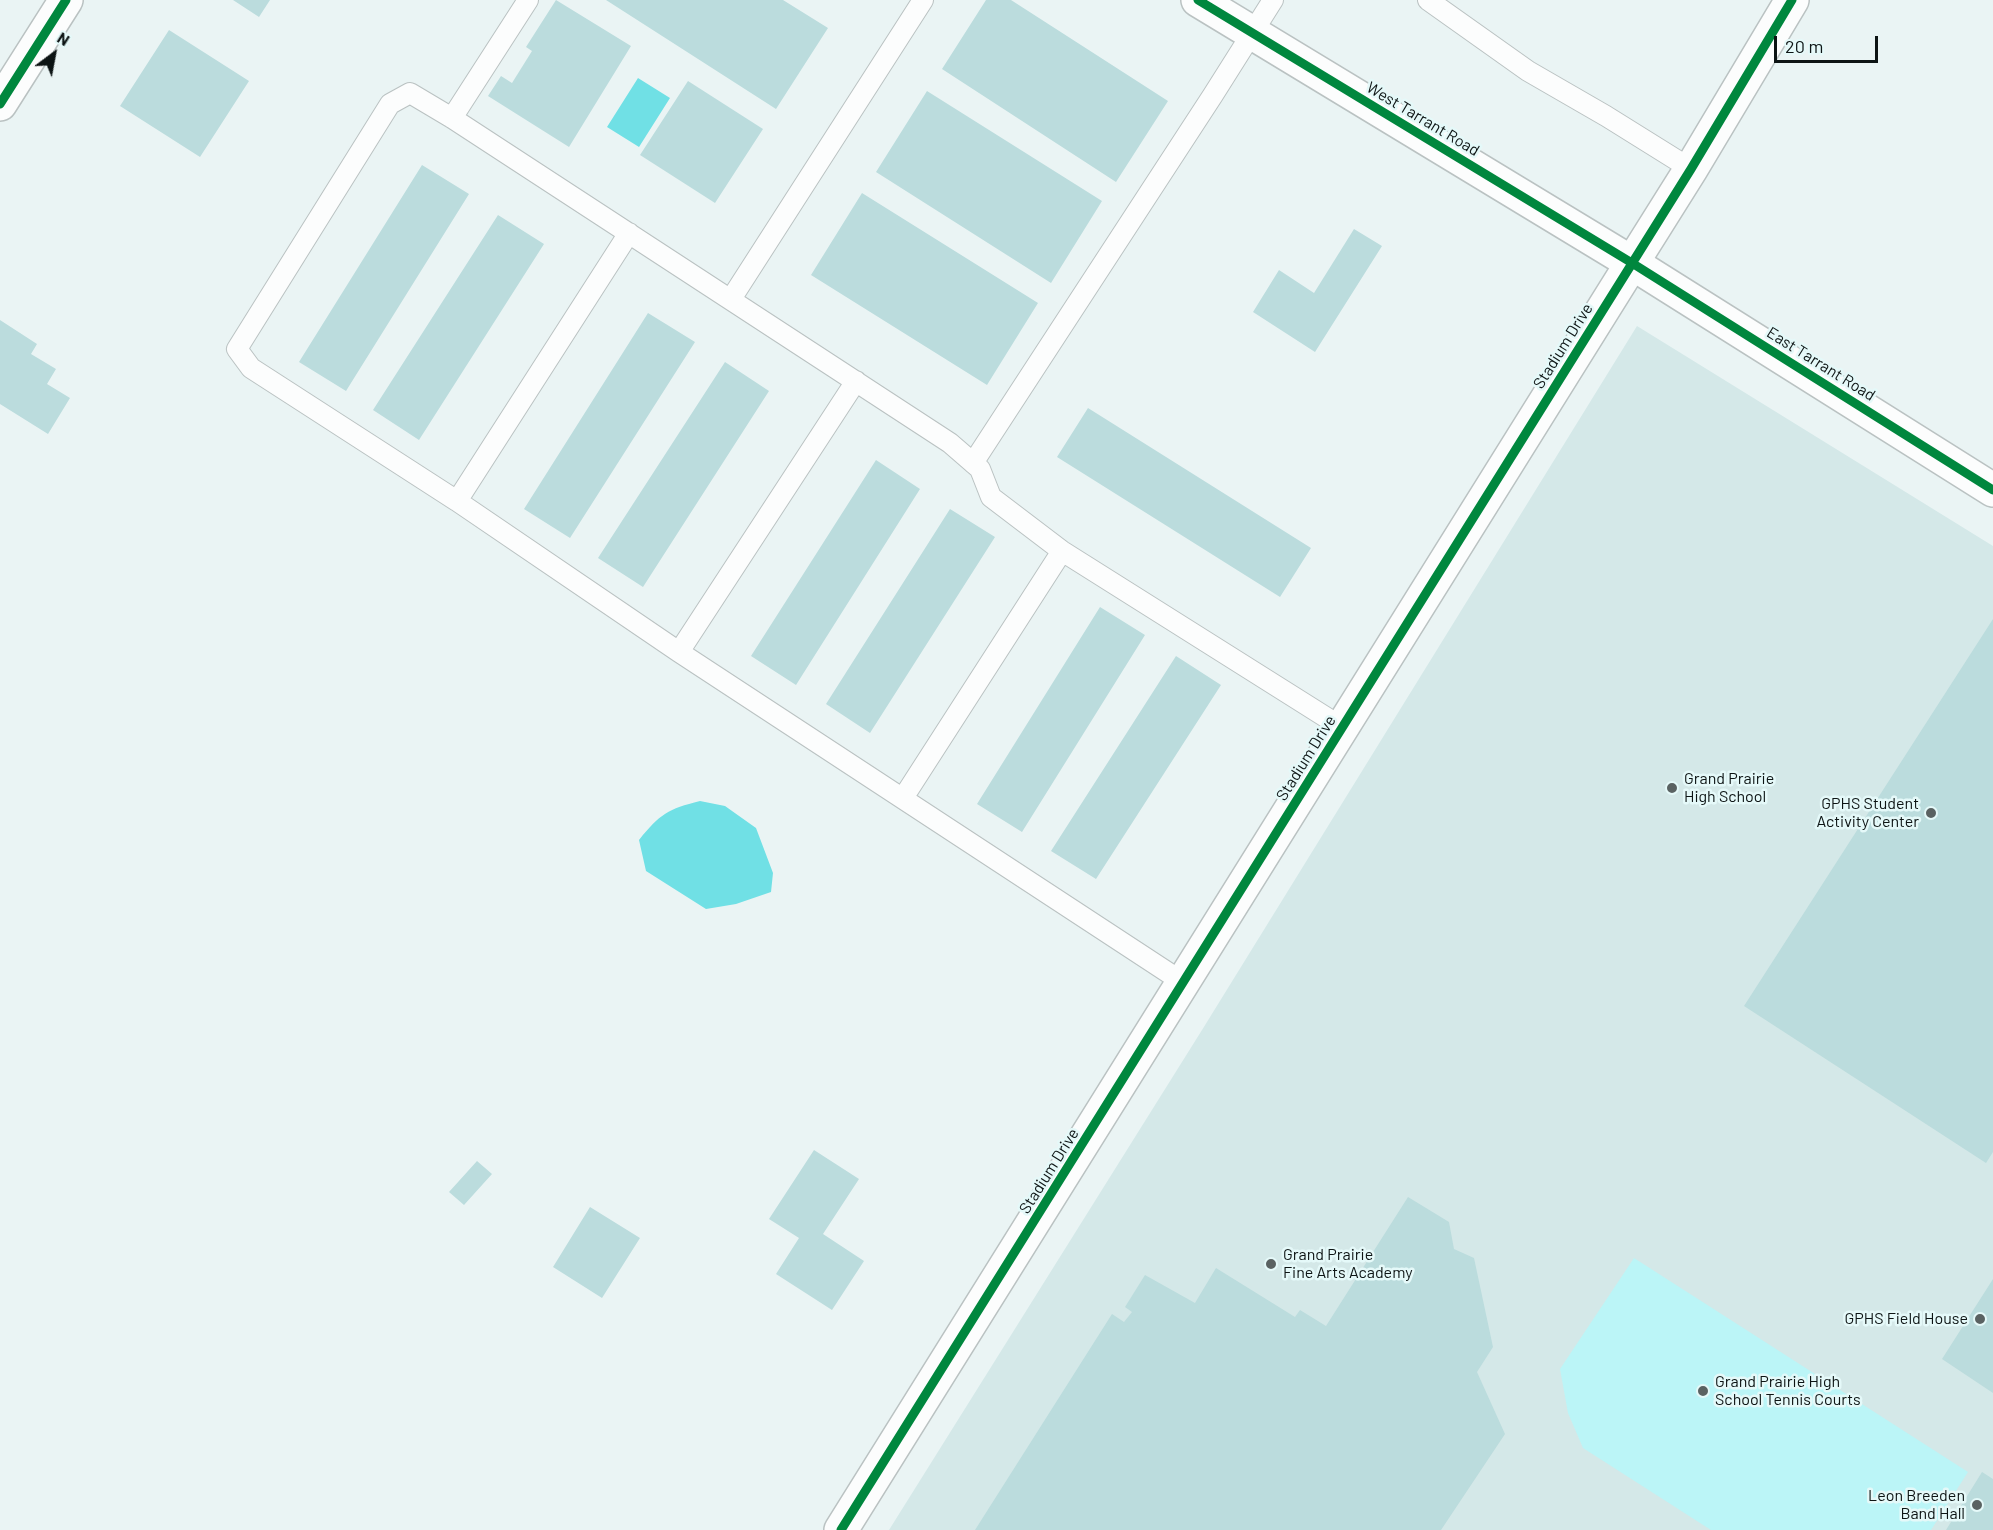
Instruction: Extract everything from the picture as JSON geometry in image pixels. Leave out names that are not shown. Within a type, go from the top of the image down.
[{"type":"street","points":[[0,104],[66,0]]},
{"type":"street","name":"West Tarrant Road","points":[[1198,0],[1632,263]]},
{"type":"street","name":"Stadium Drive","points":[[841,1530],[1691,169],[1792,0]]},
{"type":"street","name":"East Tarrant Road","points":[[1632,263],[1993,490]]},
{"type":"lane","points":[[452,118],[528,0]]},
{"type":"lane","points":[[731,299],[923,0]]},
{"type":"lane","points":[[973,463],[1273,0]]},
{"type":"lane","points":[[1428,0],[1528,71],[1691,169]]},
{"type":"lane","points":[[1184,984],[679,652],[457,501],[251,368],[237,349],[390,104],[410,93],[452,118],[950,443],[980,469],[991,497],[1062,551],[1343,728]]},
{"type":"lane","points":[[457,501],[629,233]]},
{"type":"lane","points":[[679,652],[856,381]]},
{"type":"lane","points":[[903,798],[1062,551]]},
{"type":"shaded area","name":"Grand Prairie High School","points":[[1637,326],[1993,546],[1993,1530],[889,1530],[1202,1030]]},
{"type":"shaded area","name":"Grand Prairie High School Tennis Courts","points":[[1634,1258],[1968,1472],[1931,1530],[1711,1530],[1583,1448],[1568,1413],[1560,1369]]},
{"type":"water","points":[[638,78],[670,98],[639,147],[607,127]]},
{"type":"water","points":[[700,801],[725,806],[756,828],[773,873],[771,892],[736,904],[706,909],[646,871],[639,840],[665,814]]},
{"type":"building","points":[[233,0],[270,0],[259,17]]},
{"type":"building","points":[[556,0],[631,46],[569,147],[488,96],[501,76],[512,83],[532,51],[526,47]]},
{"type":"building","points":[[606,0],[783,0],[828,28],[776,109]]},
{"type":"building","points":[[986,0],[1011,0],[1168,101],[1116,182],[942,69]]},
{"type":"building","points":[[169,30],[249,81],[200,157],[120,106]]},
{"type":"building","points":[[688,81],[763,129],[715,203],[640,155]]},
{"type":"building","points":[[927,91],[1102,201],[1051,283],[876,172]]},
{"type":"building","points":[[422,165],[469,194],[346,391],[299,362]]},
{"type":"building","points":[[862,193],[1038,303],[987,385],[811,275]]},
{"type":"building","points":[[498,215],[544,244],[419,440],[373,410]]},
{"type":"building","points":[[1354,229],[1382,246],[1315,352],[1253,312],[1279,270],[1314,293]]},
{"type":"building","points":[[648,313],[695,342],[570,538],[524,509]]},
{"type":"building","points":[[0,320],[37,344],[31,354],[56,369],[47,384],[70,398],[48,434],[0,404]]},
{"type":"building","points":[[725,362],[769,391],[643,587],[598,558]]},
{"type":"building","points":[[1088,408],[1311,548],[1280,597],[1057,457]]},
{"type":"building","points":[[876,460],[920,489],[796,685],[751,656]]},
{"type":"building","points":[[950,509],[995,537],[870,733],[826,704]]},
{"type":"building","points":[[1100,607],[1145,635],[1022,832],[977,804]]},
{"type":"building","name":"GPHS Student Activity Center","points":[[1993,619],[1993,1152],[1986,1163],[1744,1006]]},
{"type":"building","points":[[1176,656],[1221,685],[1096,879],[1051,851]]},
{"type":"building","points":[[814,1150],[859,1179],[823,1234],[864,1261],[832,1310],[776,1274],[799,1238],[769,1219]]},
{"type":"building","points":[[477,1161],[492,1174],[464,1205],[449,1192]]},
{"type":"building","points":[[1408,1197],[1449,1222],[1454,1249],[1474,1258],[1493,1347],[1477,1372],[1505,1434],[1441,1530],[975,1530],[1112,1314],[1124,1322],[1132,1312],[1125,1307],[1145,1275],[1195,1303],[1216,1268],[1295,1317],[1300,1310],[1326,1326]]},
{"type":"building","points":[[590,1207],[640,1238],[602,1298],[553,1267]]},
{"type":"building","name":"GPHS Field House","points":[[1993,1279],[1993,1393],[1942,1359]]},
{"type":"building","name":"Leon Breeden Band Hall","points":[[1982,1472],[1993,1479],[1993,1530],[1946,1530]]},
{"type":"cycle path","points":[[0,104],[66,0]]},
{"type":"cycle path","points":[[1198,0],[1632,263],[1993,490]]},
{"type":"cycle path","points":[[841,1530],[1691,169],[1792,0]]},
{"type":"place","name":"Grand Prairie High School","points":[[1672,788]]},
{"type":"place","name":"GPHS Student Activity Center","points":[[1931,813]]},
{"type":"place","name":"Grand Prairie Fine Arts Academy","points":[[1271,1264]]},
{"type":"place","name":"GPHS Field House","points":[[1980,1319]]},
{"type":"place","name":"Grand Prairie High School Tennis Courts","points":[[1703,1391]]},
{"type":"place","name":"Leon Breeden Band Hall","points":[[1977,1505]]}]
